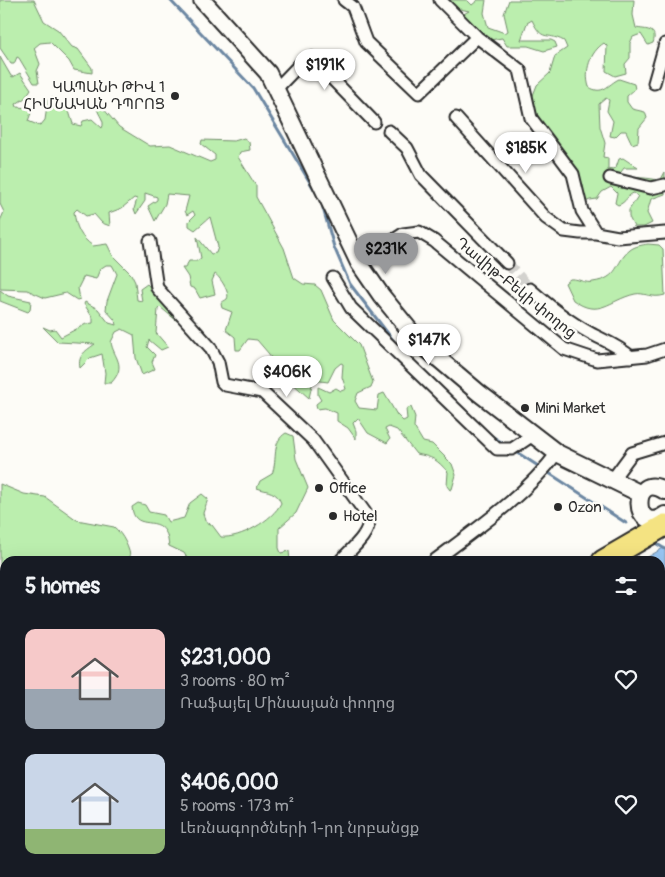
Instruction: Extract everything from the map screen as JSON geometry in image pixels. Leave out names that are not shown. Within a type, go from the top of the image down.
[{"type":"highway","points":[[612,556],[665,525]]},
{"type":"street","points":[[202,0],[268,73],[359,263],[381,295],[420,343],[556,454],[641,494]]},
{"type":"street","points":[[344,0],[353,7],[366,42],[420,93],[477,37]]},
{"type":"street","points":[[440,0],[477,37],[520,70],[532,118],[573,174],[582,211],[596,233]]},
{"type":"street","points":[[654,83],[665,44]]},
{"type":"street","points":[[276,88],[304,60],[312,58],[374,122]]},
{"type":"street","points":[[456,118],[546,218],[564,231],[596,233],[618,237],[665,233]]},
{"type":"street","points":[[389,131],[406,148],[421,175],[508,263]]},
{"type":"street","points":[[610,178],[651,188],[665,185]]},
{"type":"street","name":"Դավիթ-Բեկի փողոց","points":[[359,263],[404,234],[419,232],[434,241],[564,349],[597,360],[647,355],[665,349]]},
{"type":"street","points":[[150,241],[157,288],[210,347],[218,362],[222,382],[225,385],[262,392],[313,440],[369,518],[370,525],[365,534],[345,556]]},
{"type":"street","points":[[333,278],[351,308],[497,449],[512,450],[533,435]]},
{"type":"street","points":[[530,289],[557,312],[621,348],[632,357]]},
{"type":"street","points":[[612,480],[632,453],[665,443]]},
{"type":"street","points":[[441,556],[475,530],[537,476],[556,454]]},
{"type":"street","points":[[639,542],[644,524],[643,515],[638,504],[641,494],[655,487],[665,491]]},
{"type":"street","points":[[643,515],[652,519],[665,515]]},
{"type":"green space","points":[[0,0],[34,0],[44,21],[58,30],[72,47],[78,49],[92,68],[92,73],[74,70],[69,61],[50,42],[40,43],[34,48],[40,64],[37,71],[39,83],[34,83],[19,58],[17,57],[14,64],[11,64],[0,48]]},
{"type":"green space","points":[[433,0],[467,0],[472,5],[478,0],[486,0],[484,13],[488,27],[505,33],[508,31],[504,14],[509,0],[634,0],[633,15],[636,28],[652,32],[654,35],[653,43],[648,45],[641,34],[633,37],[630,43],[630,58],[625,64],[626,73],[615,76],[606,71],[607,46],[604,43],[595,51],[589,62],[587,75],[589,87],[598,90],[602,90],[619,79],[634,84],[635,89],[627,96],[627,102],[632,109],[645,112],[647,118],[639,128],[638,142],[632,144],[626,131],[621,131],[615,137],[610,136],[613,121],[607,111],[609,100],[606,98],[599,104],[600,127],[605,143],[603,157],[608,158],[608,170],[616,168],[619,159],[623,158],[638,168],[624,168],[618,176],[660,181],[665,172],[665,194],[651,199],[647,213],[652,223],[644,227],[634,227],[629,217],[629,210],[638,196],[634,193],[618,205],[615,203],[617,193],[611,187],[602,192],[597,199],[583,203],[573,180],[549,151],[537,126],[532,98],[537,85],[550,73],[555,56],[567,48],[564,41],[542,34],[532,20],[527,23],[521,40],[551,40],[555,42],[557,47],[544,51],[528,46],[507,46],[502,38],[490,40],[482,37],[480,31],[475,31],[460,16],[469,11],[438,4]]},
{"type":"green space","points":[[0,57],[11,76],[13,77],[20,73],[31,89],[25,98],[16,104],[17,107],[29,108],[31,113],[28,121],[40,126],[45,120],[48,100],[52,97],[60,105],[68,108],[73,124],[81,126],[83,121],[92,119],[102,128],[102,120],[97,108],[102,107],[119,127],[150,146],[170,145],[210,162],[215,160],[215,155],[201,144],[202,140],[234,141],[244,138],[249,142],[250,150],[240,152],[238,157],[256,186],[256,197],[284,248],[294,278],[303,284],[315,285],[321,290],[334,320],[359,345],[373,382],[371,387],[358,393],[355,401],[359,408],[377,410],[379,395],[384,393],[397,415],[403,421],[407,419],[406,409],[411,407],[415,417],[414,427],[423,442],[432,444],[452,464],[456,475],[452,489],[450,490],[447,486],[448,472],[434,459],[416,454],[397,430],[389,427],[385,429],[390,439],[387,443],[368,433],[358,418],[353,423],[356,439],[348,428],[337,421],[337,413],[325,408],[317,409],[316,404],[321,400],[318,395],[318,387],[329,392],[336,388],[341,391],[346,389],[342,377],[343,364],[341,363],[335,368],[328,382],[313,380],[309,398],[291,382],[280,380],[269,354],[257,340],[248,339],[240,350],[236,350],[235,337],[226,330],[232,312],[222,308],[221,303],[228,296],[222,281],[215,274],[212,281],[215,294],[200,298],[195,289],[190,287],[188,277],[182,268],[185,268],[189,261],[197,261],[201,258],[197,237],[211,254],[216,253],[218,247],[210,217],[195,230],[189,226],[189,221],[195,215],[193,211],[187,215],[185,211],[189,196],[167,194],[165,204],[155,221],[148,206],[157,200],[157,197],[145,193],[145,201],[136,214],[134,209],[137,199],[134,198],[122,208],[109,213],[110,226],[102,223],[94,214],[86,216],[77,209],[74,212],[77,227],[85,239],[93,246],[107,244],[113,256],[131,274],[135,282],[137,300],[142,301],[140,289],[147,284],[178,318],[177,321],[160,307],[158,309],[156,333],[168,347],[161,350],[149,340],[147,347],[155,355],[152,362],[155,369],[142,375],[136,358],[134,335],[122,329],[116,332],[111,342],[119,366],[116,377],[111,383],[104,383],[105,373],[102,354],[90,358],[80,368],[81,356],[95,344],[58,342],[43,327],[50,330],[55,329],[61,337],[86,324],[93,323],[93,318],[84,304],[85,302],[98,309],[109,323],[116,325],[115,320],[106,310],[107,301],[117,274],[112,265],[106,265],[100,269],[96,279],[84,276],[78,288],[80,299],[77,300],[66,293],[45,298],[27,290],[0,289],[0,221],[4,212],[0,204]]},
{"type":"green space","points":[[648,244],[659,245],[663,249],[665,295],[635,294],[597,308],[590,308],[573,300],[565,283],[570,279],[584,282],[602,280],[612,274],[630,250]]},
{"type":"green space","points":[[0,290],[8,296],[31,301],[30,310],[28,312],[0,301]]},
{"type":"green space","points":[[286,433],[293,436],[296,459],[308,488],[296,513],[279,528],[279,548],[281,553],[289,551],[290,556],[186,556],[184,553],[169,546],[167,534],[161,527],[141,521],[134,514],[132,507],[138,503],[145,505],[149,512],[164,515],[168,522],[184,518],[190,503],[202,494],[208,499],[203,513],[205,521],[212,525],[221,537],[229,537],[246,532],[264,522],[281,503],[275,494],[257,488],[260,481],[272,474],[278,441]]},
{"type":"green space","points":[[0,484],[24,494],[45,497],[77,520],[114,527],[126,542],[130,556],[0,556]]},
{"type":"water","points":[[665,547],[665,556],[650,556]]},
{"type":"waterway","points":[[170,0],[253,88],[317,194]]},
{"type":"waterway","points":[[321,201],[334,247],[350,284],[396,344]]},
{"type":"waterway","points":[[490,435],[506,445]]},
{"type":"waterway","points":[[515,451],[626,523]]},
{"type":"waterway","points":[[657,544],[665,549]]},
{"type":"tunnel","points":[[507,263],[530,289]]},
{"type":"place","name":"ԿԱՊԱՆԻ ԹԻՎ 1 ՀԻՄՆԱԿԱՆ ԴՊՐՈՑ","points":[[175,96]]},
{"type":"place","name":"Mini Market","points":[[525,408]]},
{"type":"place","name":"Office","points":[[319,488]]},
{"type":"place","name":"Ozon","points":[[558,507]]},
{"type":"place","name":"Hotel","points":[[333,516]]}]
